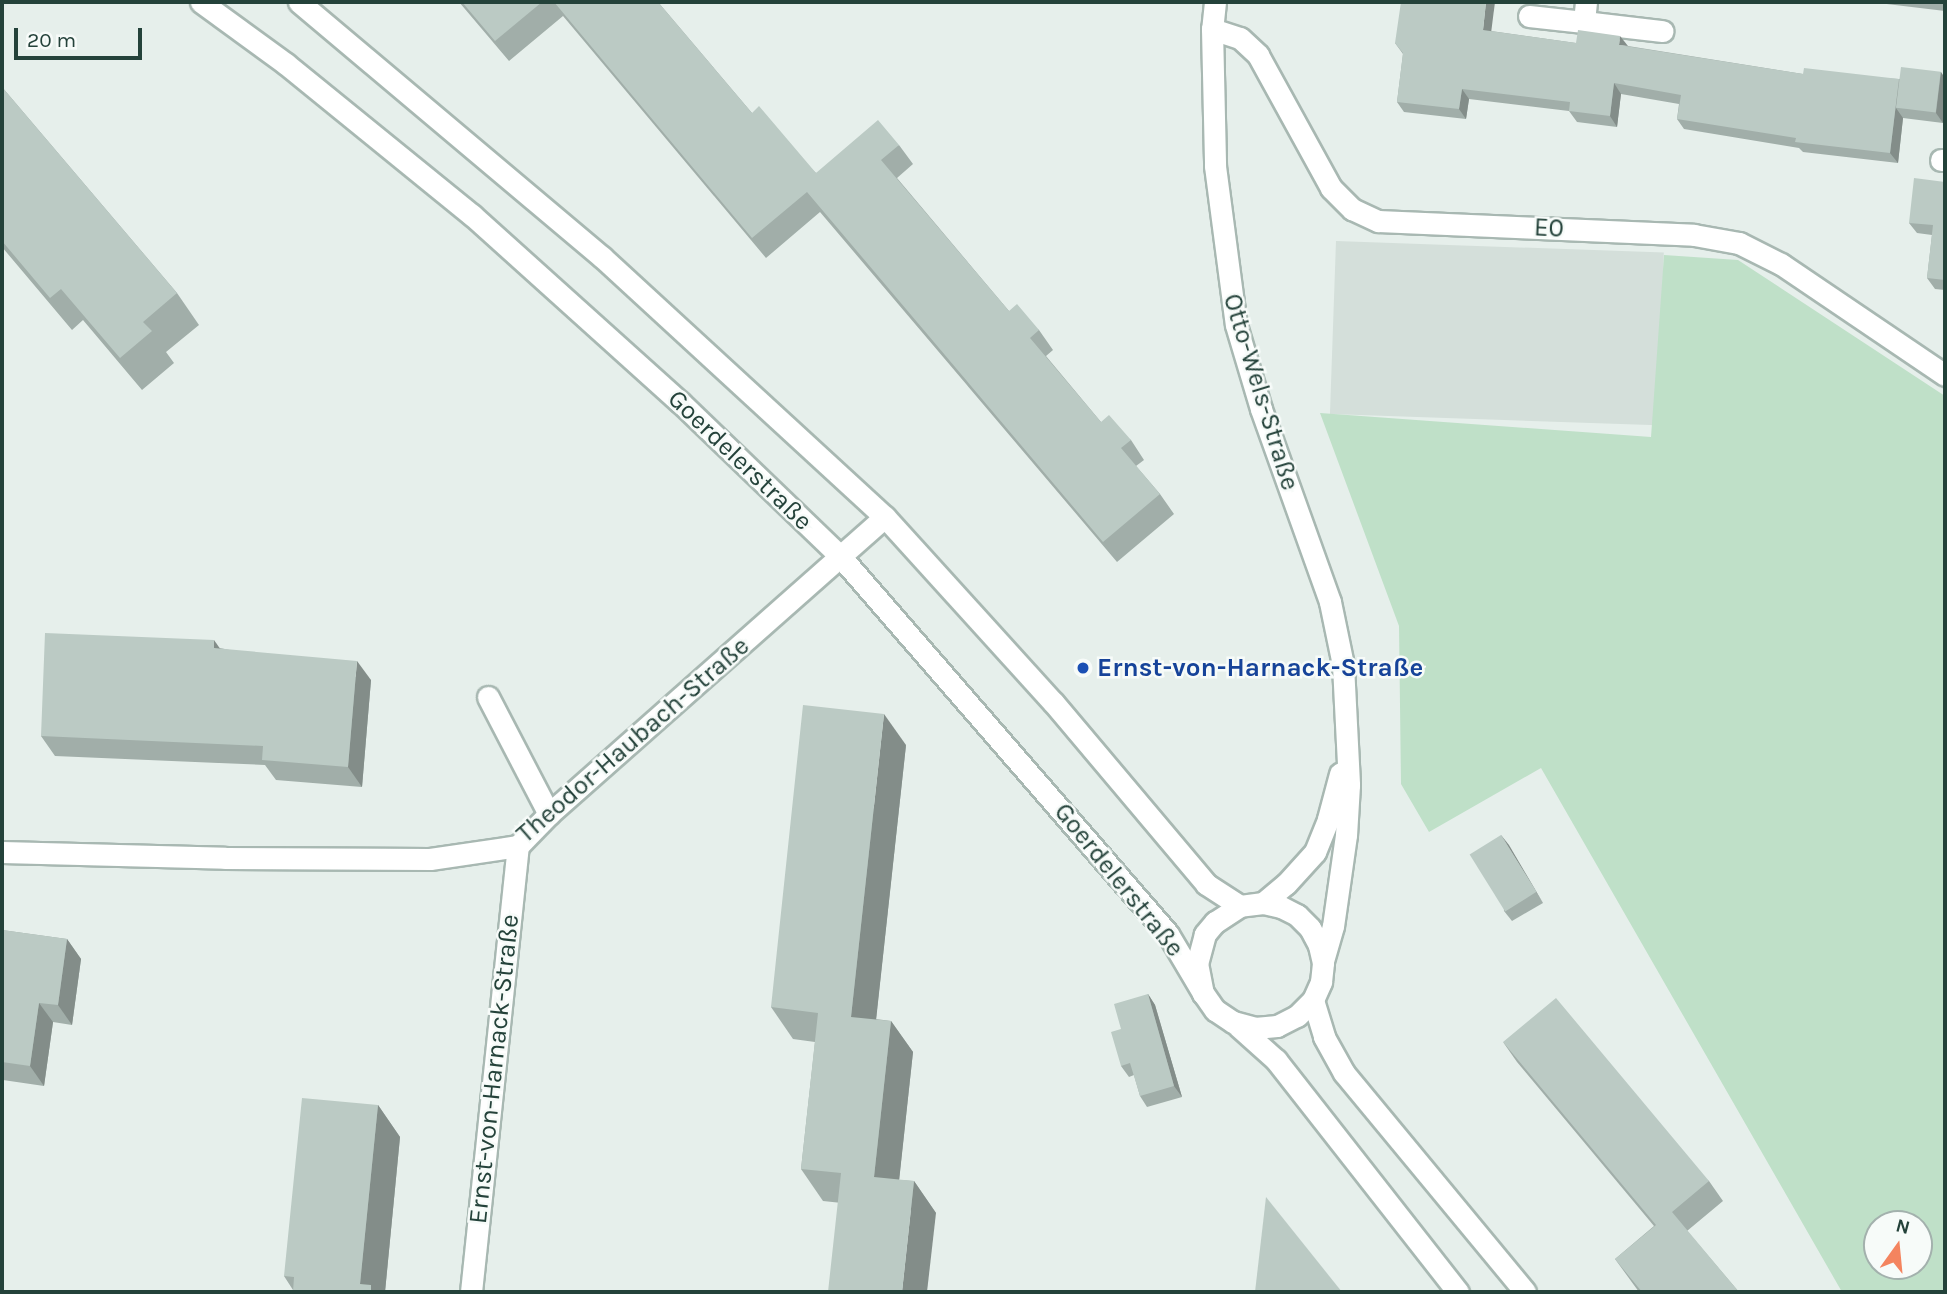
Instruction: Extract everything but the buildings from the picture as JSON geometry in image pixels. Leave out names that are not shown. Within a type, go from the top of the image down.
[{"type":"street","name":"Goerdelerstraße","points":[[201,2],[286,64],[472,215],[680,402],[840,556],[1168,934],[1215,1010],[1255,1038],[1276,1060],[1458,1292]]},
{"type":"street","name":"Goerdelerstraße","points":[[299,2],[602,257],[885,517],[1053,702],[1206,884],[1240,906]]},
{"type":"street","name":"Otto-Wels-Straße","points":[[1215,2],[1212,29],[1215,166],[1236,325],[1261,409],[1330,602],[1343,665],[1349,785],[1346,835],[1333,926],[1323,963]]},
{"type":"street","points":[[1529,16],[1585,12],[1662,30]]},
{"type":"street","name":"E0","points":[[1212,29],[1240,38],[1258,55],[1331,188],[1352,209],[1378,221],[1694,235],[1739,243],[1781,264],[1945,375]]},
{"type":"street","name":"Theodor-Haubach-Straße","points":[[2,852],[225,858],[430,859],[517,846],[549,814],[885,517]]},
{"type":"street","points":[[488,697],[549,814]]},
{"type":"street","name":"Otto-Wels-Straße","points":[[1263,903],[1286,884],[1315,852],[1338,786],[1346,734]]},
{"type":"street","name":"Ernst-von-Harnack-Straße","points":[[471,1292],[517,846]]},
{"type":"street","name":"Goerdelerstraße","points":[[1203,993],[1197,964],[1202,941],[1214,922],[1240,906],[1263,903],[1281,907],[1297,915],[1315,937],[1323,963]]},
{"type":"street","points":[[1233,1023],[1255,1028],[1277,1026],[1297,1016],[1312,1000],[1321,982],[1323,963]]},
{"type":"street","points":[[1312,1000],[1324,1037],[1344,1073],[1525,1292]]},
{"type":"shaded area","points":[[1336,241],[1664,252],[1658,425],[1330,414]]},
{"type":"green space","points":[[1664,255],[1738,260],[1945,396],[1945,1292],[1842,1292],[1541,768],[1429,832],[1401,784],[1399,626],[1320,413],[1651,437]]},
{"type":"place","name":"Ernst-von-Harnack-Straße","points":[[1083,668]]}]
